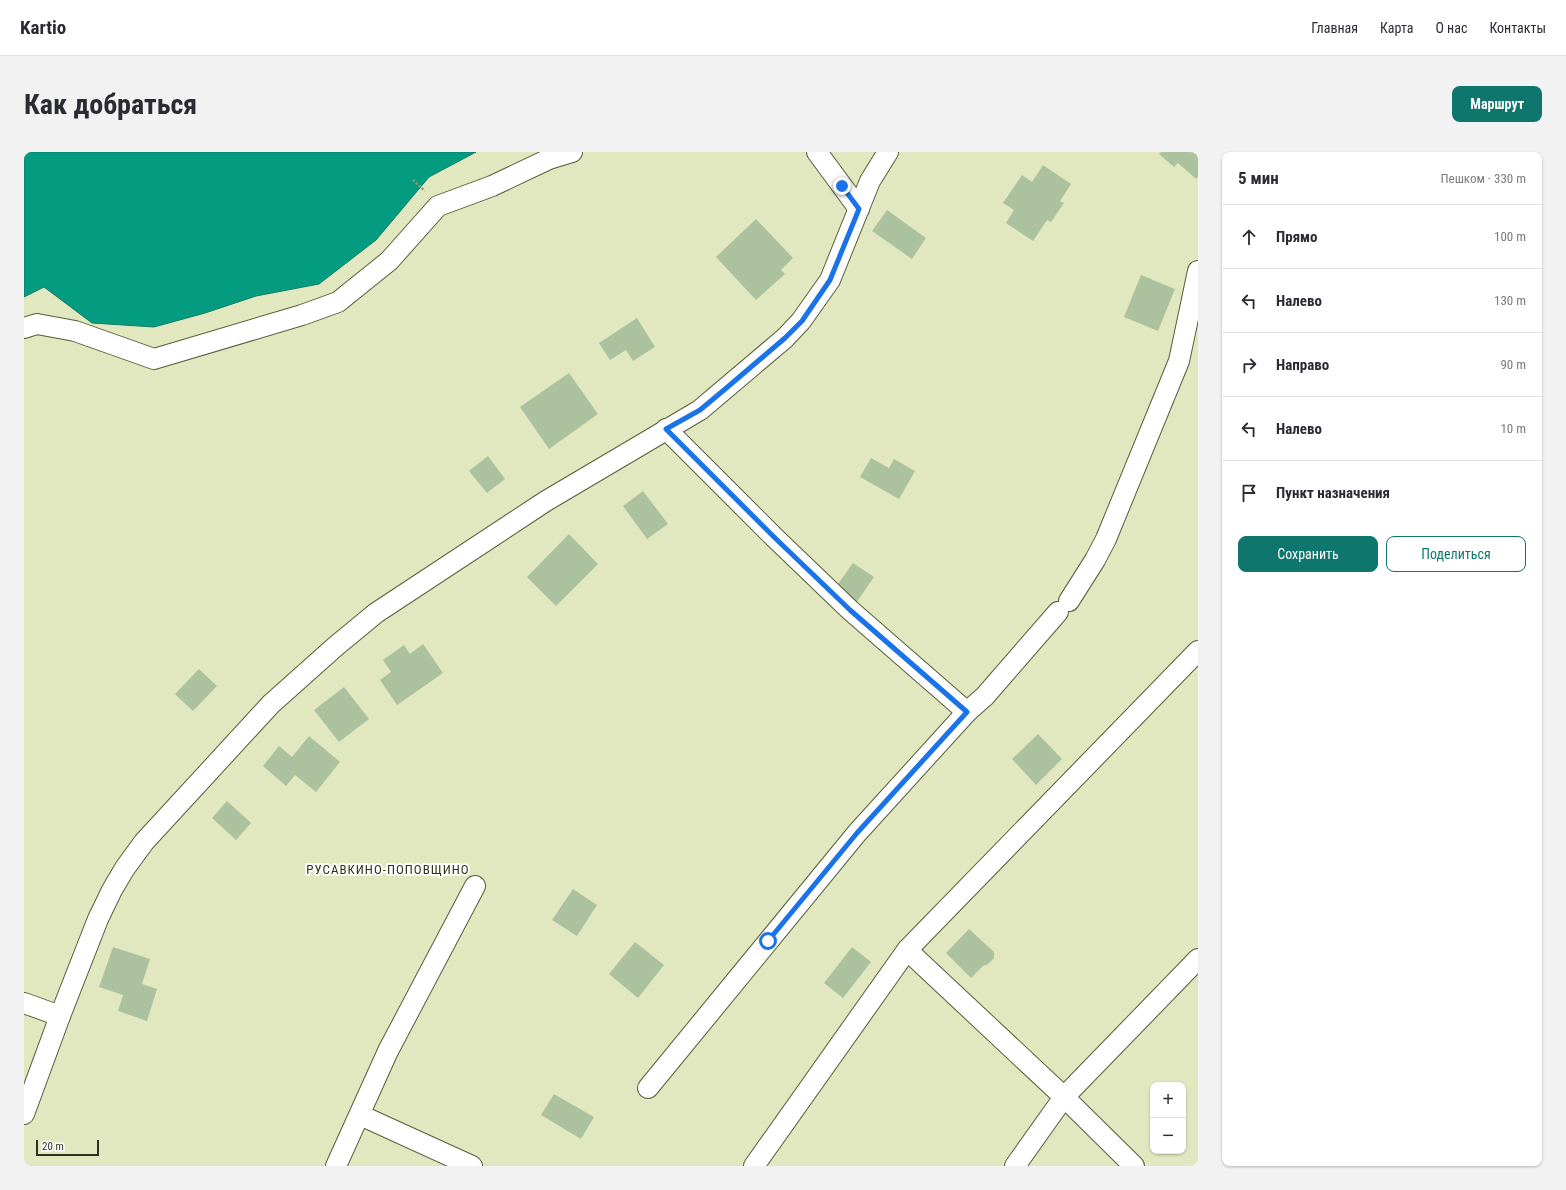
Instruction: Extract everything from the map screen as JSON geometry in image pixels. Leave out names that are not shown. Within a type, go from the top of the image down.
[{"type":"street","points":[[24,328],[37,324],[75,331],[154,359],[302,315],[338,302],[389,261],[438,206],[492,186],[549,160],[572,152]]},
{"type":"street","points":[[817,152],[859,209]]},
{"type":"street","points":[[24,1114],[98,919],[125,868],[144,842],[271,704],[336,646],[376,613],[546,501],[700,410],[785,338],[802,321],[830,280],[870,181],[885,154]]},
{"type":"street","points":[[648,1088],[857,833],[967,712],[985,696],[1064,607],[1095,560],[1106,539],[1179,361],[1196,294],[1196,279],[1198,271]]},
{"type":"street","points":[[666,429],[774,537],[850,610],[967,712]]},
{"type":"street","points":[[754,1166],[907,950],[1198,651]]},
{"type":"street","points":[[336,1166],[388,1051],[475,886]]},
{"type":"street","points":[[907,950],[1064,1097],[1134,1166]]},
{"type":"street","points":[[1015,1166],[1064,1097],[1198,959]]},
{"type":"street","points":[[24,1003],[60,1016]]},
{"type":"street","points":[[360,1115],[472,1166]]},
{"type":"water","points":[[24,152],[476,152],[429,177],[376,240],[319,284],[256,296],[205,313],[154,327],[92,323],[44,287],[24,297]]},
{"type":"building","points":[[1161,152],[1198,152],[1198,177],[1196,179],[1178,163],[1174,167],[1159,154]]},
{"type":"building","points":[[1043,165],[1071,184],[1060,201],[1064,203],[1051,222],[1047,220],[1033,241],[1006,223],[1014,210],[1003,203],[1022,175],[1032,182]]},
{"type":"building","points":[[887,210],[926,238],[912,259],[872,231]]},
{"type":"building","points":[[756,219],[793,258],[781,270],[785,274],[756,300],[716,257]]},
{"type":"building","points":[[1141,275],[1175,289],[1158,331],[1124,317]]},
{"type":"building","points":[[637,318],[655,347],[633,361],[626,350],[610,360],[599,343]]},
{"type":"building","points":[[569,373],[598,414],[549,449],[520,407]]},
{"type":"building","points":[[488,456],[505,479],[487,493],[469,471]]},
{"type":"building","points":[[871,458],[889,468],[894,459],[915,471],[899,499],[860,477]]},
{"type":"building","points":[[643,491],[668,524],[647,539],[623,506]]},
{"type":"building","points":[[569,534],[598,564],[556,606],[527,577]]},
{"type":"building","points":[[853,563],[874,577],[856,603],[835,588]]},
{"type":"building","points":[[423,644],[443,673],[397,705],[380,680],[391,672],[383,660],[404,645],[410,654]]},
{"type":"building","points":[[199,669],[217,686],[193,711],[175,694]]},
{"type":"building","points":[[344,687],[369,719],[339,742],[314,710]]},
{"type":"building","points":[[1038,734],[1062,759],[1036,785],[1012,759]]},
{"type":"building","points":[[309,736],[340,762],[316,792],[295,775],[286,786],[263,766],[279,746],[292,757]]},
{"type":"building","points":[[227,801],[251,823],[236,840],[212,818]]},
{"type":"building","points":[[573,889],[597,905],[577,936],[552,920]]},
{"type":"building","points":[[969,929],[994,952],[994,958],[971,978],[946,953]]},
{"type":"building","points":[[635,942],[664,965],[638,998],[609,974]]},
{"type":"building","points":[[113,947],[150,959],[142,984],[157,989],[147,1021],[118,1011],[123,995],[99,987]]},
{"type":"building","points":[[852,947],[871,962],[843,998],[824,983]]},
{"type":"building","points":[[554,1094],[594,1117],[581,1139],[541,1115]]},
{"type":"district","name":"РУСАВКИНО-ПОПОВЩИНО","points":[[388,869]]},
{"type":"route","points":[[768,941],[857,833],[967,712],[850,610],[774,537],[666,429],[700,410],[785,338],[802,321],[811,309],[830,280],[859,209],[842,186]]}]
